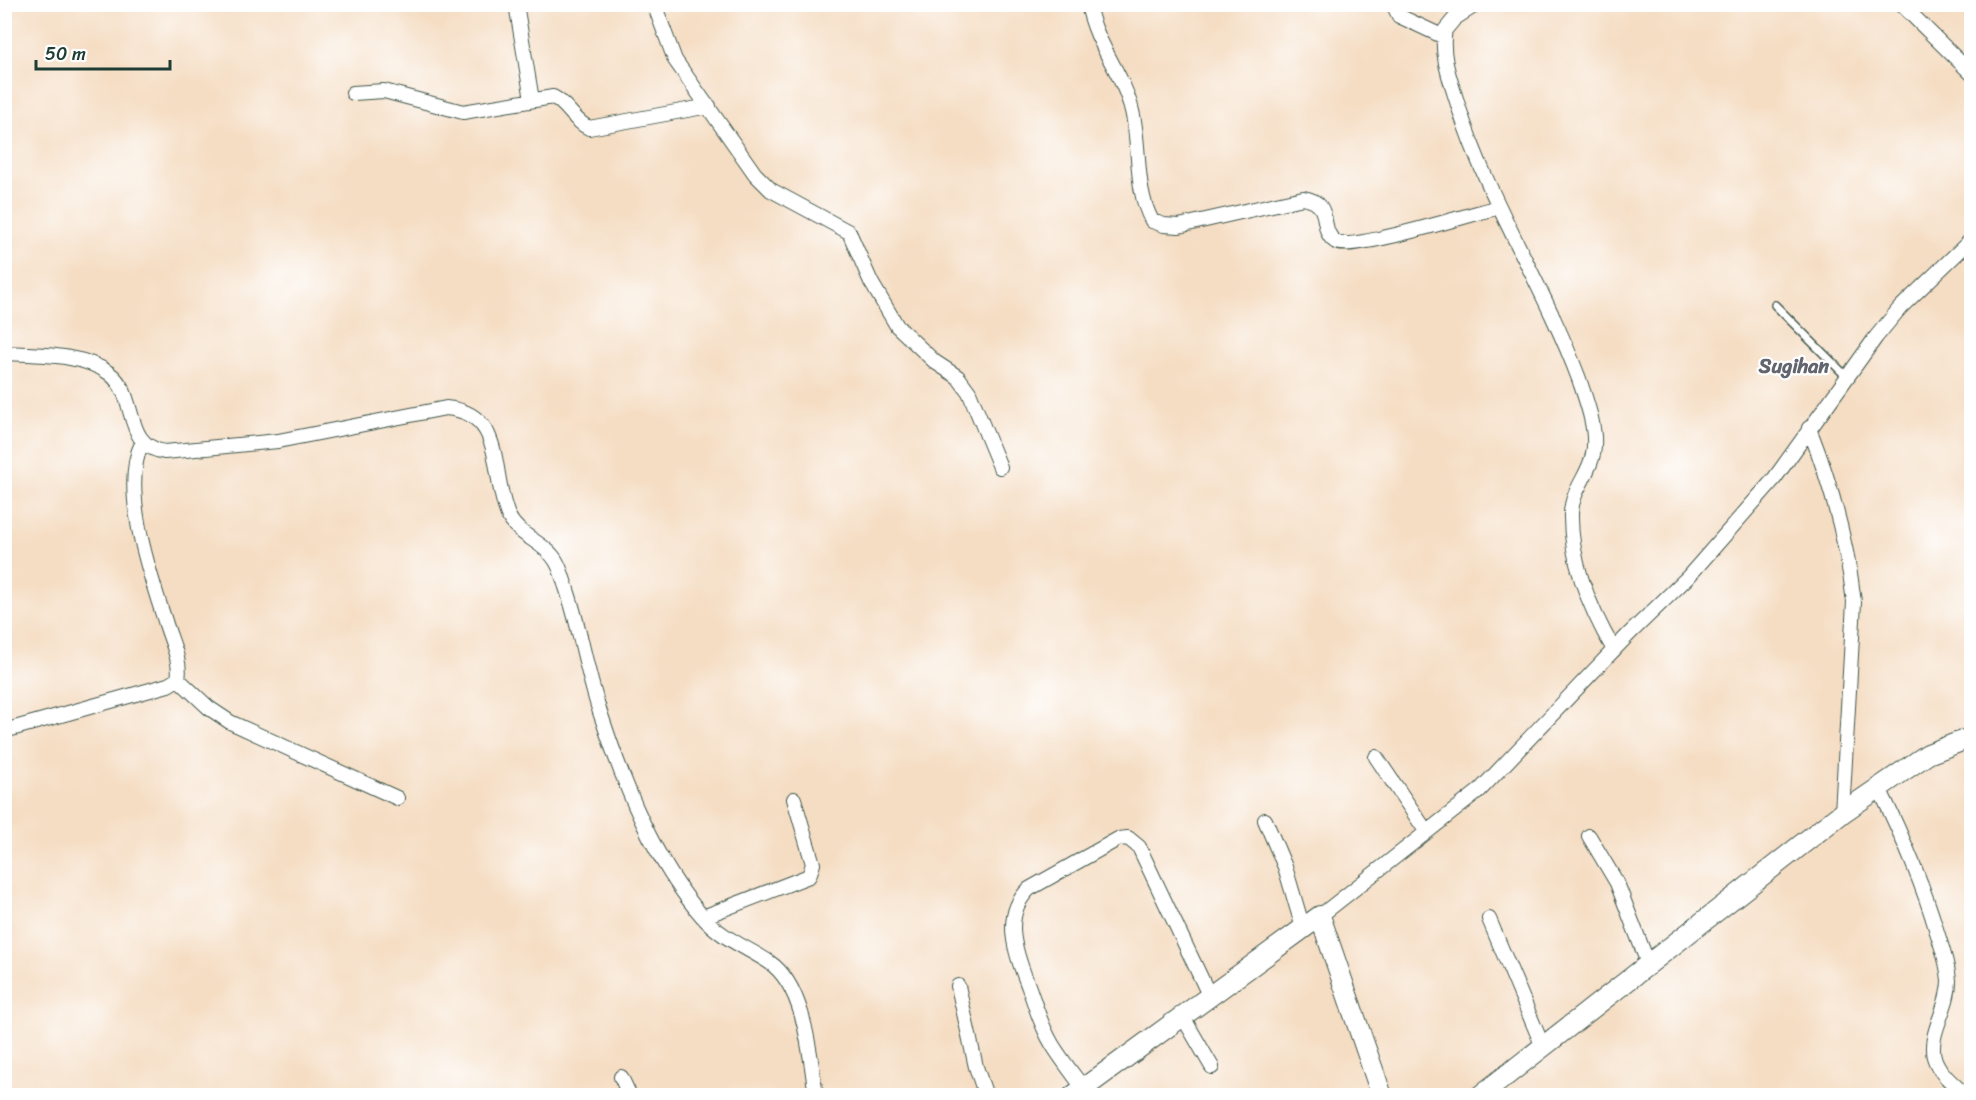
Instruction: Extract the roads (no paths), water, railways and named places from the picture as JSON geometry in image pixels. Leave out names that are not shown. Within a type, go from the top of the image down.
[{"type":"street","points":[[516,4],[532,100]]},
{"type":"street","points":[[654,4],[675,60],[761,182],[779,195],[849,232],[871,282],[897,326],[935,362],[958,377],[969,392],[1000,467]]},
{"type":"street","points":[[1088,4],[1095,34],[1128,96],[1143,199],[1152,221],[1179,226],[1303,198],[1314,199],[1320,204],[1331,237],[1337,243],[1345,244],[1378,239],[1499,207]]},
{"type":"street","points":[[1393,4],[1400,16],[1444,37]]},
{"type":"street","points":[[1477,4],[1455,18],[1445,30],[1451,84],[1469,139],[1558,329],[1586,404],[1594,440],[1593,453],[1574,500],[1572,528],[1584,587],[1594,615],[1614,650]]},
{"type":"street","points":[[1901,4],[1971,74]]},
{"type":"street","points":[[353,93],[384,91],[464,112],[553,97],[560,100],[578,121],[589,128],[709,106]]},
{"type":"street","points":[[1210,997],[1174,924],[1150,868],[1134,842],[1128,838],[1118,839],[1029,889],[1014,910],[1013,940],[1019,963],[1046,1034],[1078,1092],[1183,1017],[1320,916],[1479,791],[1614,650],[1688,577],[1754,504],[1846,376],[1900,308],[1971,238]]},
{"type":"street","points":[[4,353],[50,356],[89,363],[109,373],[125,394],[142,442],[155,450],[178,452],[278,441],[446,408],[471,413],[485,428],[489,437],[510,520],[549,552],[557,562],[571,601],[602,718],[638,810],[660,856],[702,917],[730,940],[781,971],[788,980],[807,1040],[816,1095]]},
{"type":"street","points":[[1809,428],[1835,503],[1851,570],[1854,602],[1842,813]]},
{"type":"street","points":[[142,442],[134,464],[136,500],[154,588],[178,662],[178,679],[209,708],[230,722],[397,798]]},
{"type":"street","points":[[4,731],[168,685],[178,679]]},
{"type":"street","points":[[1480,1095],[1878,786],[1928,754],[1971,737]]},
{"type":"street","points":[[1376,757],[1426,831]]},
{"type":"street","points":[[1878,786],[1924,890],[1946,959],[1948,989],[1944,1013],[1934,1034],[1934,1057],[1940,1069],[1966,1095]]},
{"type":"street","points":[[702,917],[809,876],[813,864],[794,799]]},
{"type":"street","points":[[1265,820],[1285,867],[1303,928]]},
{"type":"street","points":[[1589,836],[1620,890],[1649,966]]},
{"type":"street","points":[[1320,916],[1382,1095]]},
{"type":"street","points":[[1489,920],[1543,1047]]},
{"type":"street","points":[[958,986],[976,1066],[986,1095]]},
{"type":"street","points":[[1183,1017],[1212,1067]]},
{"type":"street","points":[[621,1077],[630,1095]]},
{"type":"lane","points":[[1775,305],[1846,376]]},
{"type":"district","name":"Sugihan","points":[[1794,366]]}]
